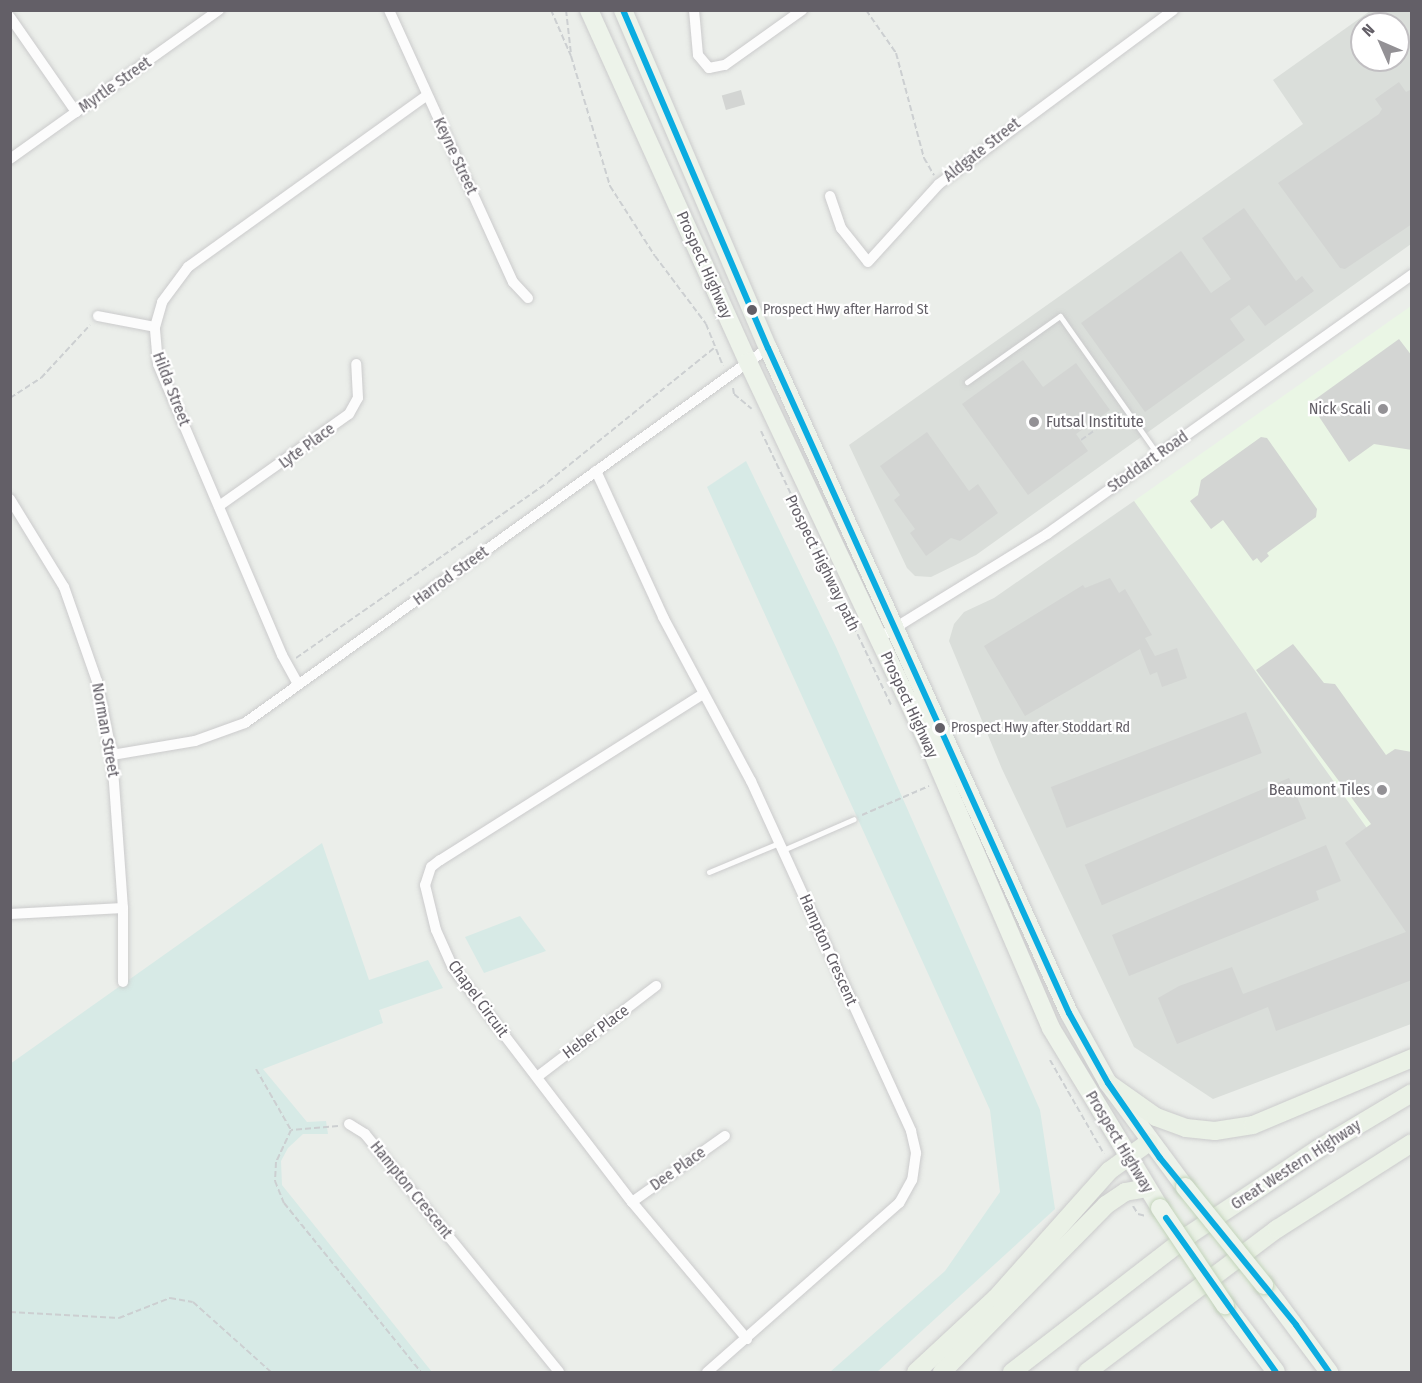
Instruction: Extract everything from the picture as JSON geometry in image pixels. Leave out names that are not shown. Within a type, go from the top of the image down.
[{"type":"highway","points":[[1108,1083],[1156,1117],[1186,1128],[1215,1131],[1253,1125],[1412,1058]]},
{"type":"highway","name":"Great Western Highway","points":[[1012,1372],[1189,1235],[1318,1149],[1412,1093]]},
{"type":"highway","points":[[916,1372],[996,1298],[1109,1171],[1149,1142]]},
{"type":"highway","points":[[1087,1372],[1277,1229],[1412,1143]]},
{"type":"highway","points":[[942,1372],[1106,1205],[1125,1192],[1147,1188]]},
{"type":"main road","name":"Prospect Highway","points":[[589,10],[748,362],[933,754],[1051,1028],[1160,1208],[1225,1305],[1276,1372]]},
{"type":"main road","name":"Prospect Highway","points":[[622,10],[768,348],[898,627],[1021,913],[1108,1083],[1149,1142],[1264,1285],[1329,1372]]},
{"type":"street","name":"Myrtle Street","points":[[10,159],[219,10]]},
{"type":"street","name":"Keyne Street","points":[[389,10],[513,282],[528,298]]},
{"type":"street","points":[[694,10],[701,63],[709,68],[725,65],[802,10]]},
{"type":"street","name":"Aldgate Street","points":[[830,196],[841,228],[868,262],[939,184],[1173,10]]},
{"type":"street","points":[[10,17],[76,112]]},
{"type":"street","name":"Hilda Street","points":[[298,684],[287,664],[158,364],[155,327],[162,302],[188,267],[427,95]]},
{"type":"street","name":"Stoddart Road","points":[[877,639],[990,572],[1412,275]]},
{"type":"street","points":[[98,316],[155,327]]},
{"type":"street","name":"Harrod Street","points":[[112,755],[223,733],[245,723],[768,348]]},
{"type":"street","name":"Lyte Place","points":[[219,506],[349,414],[358,398],[356,364]]},
{"type":"street","name":"Hampton Crescent","points":[[596,471],[663,617],[781,846],[911,1131],[916,1153],[912,1180],[898,1203],[707,1372]]},
{"type":"street","name":"Norman Street","points":[[10,499],[42,546],[76,614],[97,681],[112,755],[123,908],[123,982]]},
{"type":"street","name":"Chapel Circuit","points":[[703,694],[440,860],[427,876],[427,904],[453,968],[632,1202],[747,1339]]},
{"type":"street","points":[[10,914],[123,908]]},
{"type":"street","name":"Heber Place","points":[[537,1077],[656,986]]},
{"type":"street","name":"Hampton Crescent","points":[[349,1124],[365,1134],[559,1372]]},
{"type":"street","name":"Dee Place","points":[[632,1202],[725,1136]]},
{"type":"lane","points":[[967,382],[1060,316],[1158,455]]},
{"type":"lane","points":[[709,872],[854,819]]},
{"type":"path","points":[[287,664],[548,482],[714,348],[706,324],[655,256],[610,186],[571,56],[551,10]]},
{"type":"path","points":[[566,10],[571,56]]},
{"type":"path","points":[[866,10],[896,53],[924,158],[939,184]]},
{"type":"path","points":[[10,398],[40,378],[98,316]]},
{"type":"path","points":[[734,394],[753,411]]},
{"type":"path","points":[[1081,440],[1126,408]]},
{"type":"path","name":"Prospect Highway path","points":[[761,429],[896,716]]},
{"type":"path","points":[[854,819],[929,786]]},
{"type":"path","points":[[256,1069],[291,1130]]},
{"type":"path","points":[[291,1130],[349,1124]]},
{"type":"path","points":[[291,1130],[276,1161],[275,1181],[284,1203],[421,1372]]},
{"type":"path","points":[[10,1312],[119,1318],[170,1298],[193,1302],[271,1372]]},
{"type":"path","points":[[176,1372],[183,1372]]},
{"type":"shaded area","points":[[1411,11],[1411,244],[976,555],[931,577],[915,576],[907,568],[849,445],[1303,124],[1273,80],[1350,25],[1350,72],[1410,72],[1410,12],[1369,12]]},
{"type":"shaded area","points":[[1411,306],[1411,890],[1134,501]]},
{"type":"shaded area","points":[[746,461],[836,647],[1040,1110],[1055,1209],[877,1372],[830,1372],[945,1271],[1000,1192],[990,1110],[707,487]]},
{"type":"shaded area","points":[[1134,501],[1411,890],[1411,1024],[1213,1099],[1134,1047],[1002,769],[949,641],[954,624],[964,612],[994,598]]},
{"type":"shaded area","points":[[322,843],[369,980],[428,960],[443,988],[379,1010],[383,1023],[263,1069],[307,1122],[326,1121],[328,1134],[303,1134],[288,1148],[281,1161],[282,1185],[432,1372],[11,1372],[10,1064]]},
{"type":"shaded area","points":[[520,916],[546,951],[484,973],[465,937]]},
{"type":"building","points":[[1399,82],[1406,92],[1412,89],[1412,224],[1345,269],[1340,268],[1278,183],[1379,114],[1382,109],[1375,99]]},
{"type":"building","points":[[741,90],[745,104],[726,110],[722,96]]},
{"type":"building","points":[[1244,208],[1296,281],[1302,276],[1314,291],[1265,326],[1249,305],[1230,319],[1245,340],[1145,412],[1081,323],[1181,251],[1211,293],[1231,279],[1202,238]]},
{"type":"building","points":[[1399,339],[1412,356],[1412,450],[1374,444],[1349,462],[1310,403]]},
{"type":"building","name":"Futsal Institute","points":[[1023,360],[1043,387],[1076,363],[1110,410],[1076,434],[1088,451],[1028,495],[962,404]]},
{"type":"building","points":[[927,432],[969,491],[978,484],[998,513],[960,541],[951,538],[926,556],[910,533],[915,529],[894,500],[900,495],[880,466]]},
{"type":"building","points":[[1261,437],[1267,438],[1317,509],[1316,517],[1267,553],[1269,556],[1261,563],[1257,558],[1253,561],[1223,520],[1211,529],[1190,501],[1198,495],[1201,480]]},
{"type":"building","points":[[1110,578],[1119,593],[1125,589],[1152,635],[1145,638],[1155,656],[1177,648],[1187,678],[1162,687],[1157,672],[1150,675],[1140,649],[1025,716],[984,646],[1083,585],[1085,588]]},
{"type":"building","points":[[1293,644],[1324,683],[1335,684],[1386,755],[1395,749],[1412,752],[1412,980],[1276,1031],[1268,1007],[1177,1044],[1158,998],[1179,986],[1232,967],[1243,994],[1406,932],[1345,843],[1371,824],[1256,670]]},
{"type":"building","points":[[1246,712],[1262,753],[1067,828],[1051,787]]},
{"type":"building","points":[[1289,778],[1306,819],[1102,905],[1085,865]]},
{"type":"building","points":[[1326,845],[1341,881],[1316,891],[1319,900],[1129,976],[1112,935]]},
{"type":"transit line","points":[[623,10],[768,348],[1069,1013],[1108,1083],[1160,1158],[1296,1325],[1329,1372]]},
{"type":"transit line","points":[[1166,1218],[1276,1372]]},
{"type":"place","name":"Prospect Hwy after Harrod St","points":[[752,310]]},
{"type":"place","name":"Nick Scali","points":[[1383,409]]},
{"type":"place","name":"Futsal Institute","points":[[1034,422]]},
{"type":"place","name":"Prospect Hwy after Stoddart Rd","points":[[940,728]]},
{"type":"place","name":"Beaumont Tiles","points":[[1382,790]]}]
